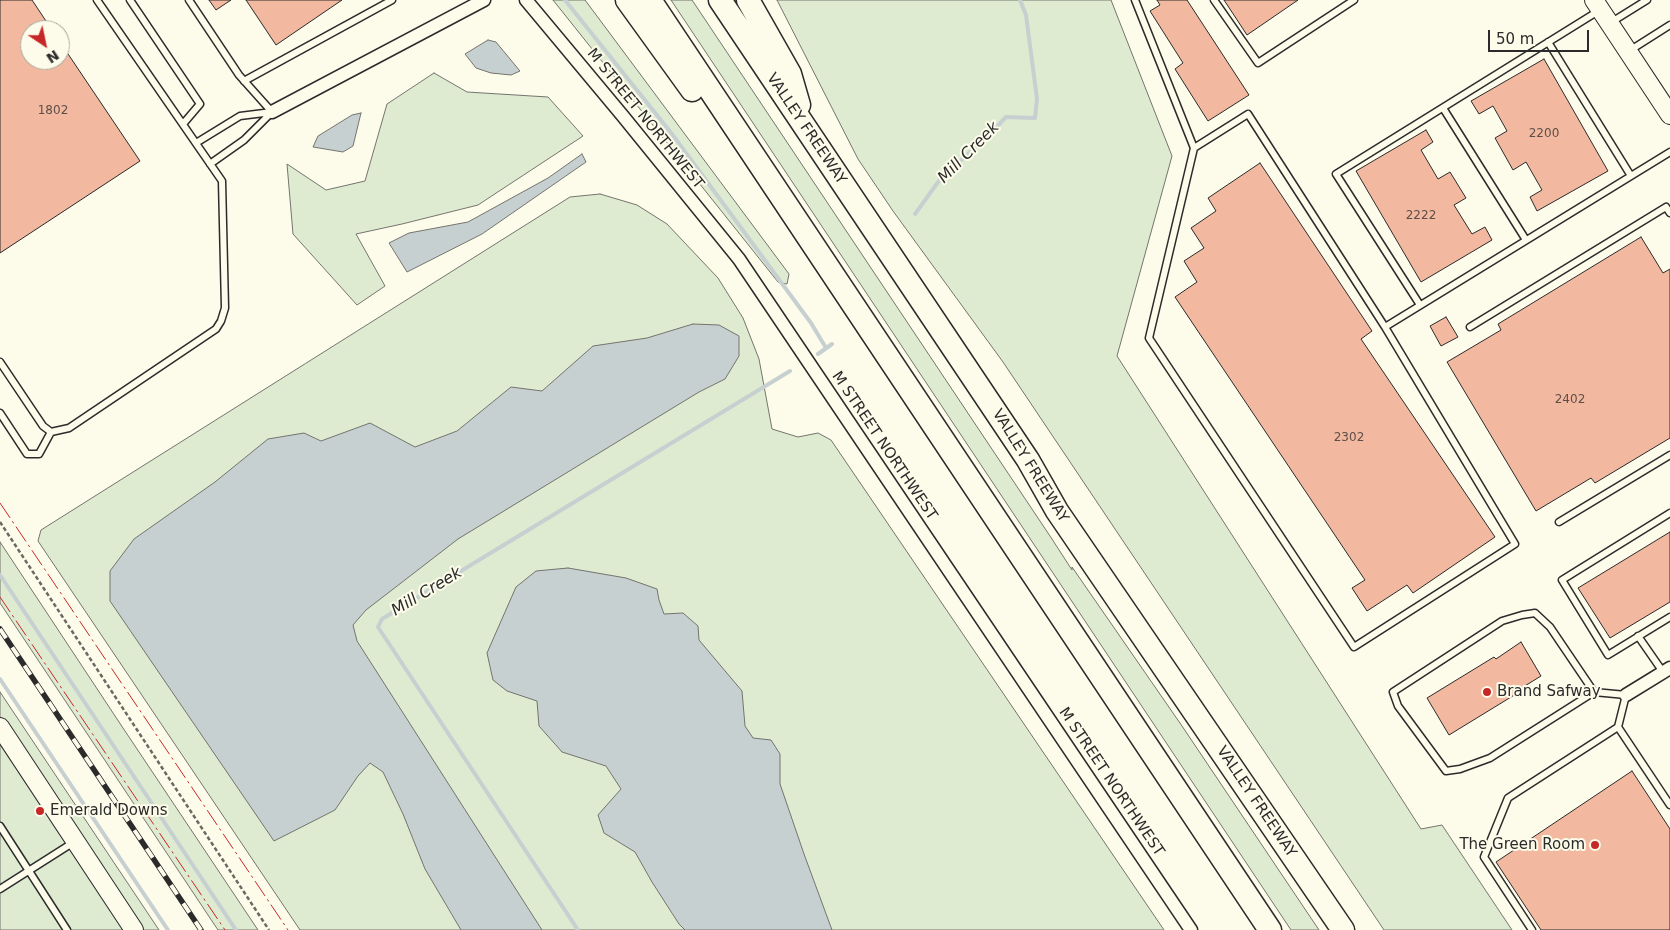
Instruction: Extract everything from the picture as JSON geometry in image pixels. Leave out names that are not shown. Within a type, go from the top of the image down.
[{"type":"highway","points":[[627,0],[918,403]]},
{"type":"highway","points":[[650,0],[1270,930]]},
{"type":"highway","name":"VALLEY FREEWAY","points":[[720,0],[1028,460],[1057,511],[1343,930]]},
{"type":"highway","points":[[748,0],[790,74],[806,128]]},
{"type":"street","points":[[272,112],[484,0]]},
{"type":"street","name":"M STREET NORTHWEST","points":[[526,0],[739,259],[1190,930]]},
{"type":"street","points":[[1601,11],[1670,115]]},
{"type":"street","points":[[1626,695],[1666,670]]},
{"type":"street","points":[[0,727],[134,930]]},
{"type":"lane","points":[[0,362],[43,426],[51,432],[70,428],[216,329],[225,308],[222,181],[97,0]]},
{"type":"lane","points":[[130,0],[200,104],[183,124]]},
{"type":"lane","points":[[189,0],[244,81],[272,112]]},
{"type":"lane","points":[[244,81],[392,0]]},
{"type":"lane","points":[[1135,0],[1194,148],[1149,338],[1354,647],[1515,544],[1385,327],[1248,114],[1194,148]]},
{"type":"lane","points":[[1214,0],[1258,63],[1354,0]]},
{"type":"lane","points":[[1420,305],[1336,174],[1601,11],[1647,0]]},
{"type":"lane","points":[[1628,52],[1670,25]]},
{"type":"lane","points":[[1548,42],[1631,176]]},
{"type":"lane","points":[[1443,108],[1526,240]]},
{"type":"lane","points":[[196,143],[240,116],[272,112]]},
{"type":"lane","points":[[210,164],[244,140],[272,112]]},
{"type":"lane","points":[[1385,327],[1670,152]]},
{"type":"lane","points":[[1470,327],[1666,207],[1670,213]]},
{"type":"lane","points":[[0,413],[28,454],[39,454],[51,432]]},
{"type":"lane","points":[[1559,522],[1670,455]]},
{"type":"lane","points":[[1670,512],[1562,580],[1608,655],[1670,617]]},
{"type":"lane","points":[[1532,930],[1484,857],[1508,798],[1618,727],[1626,695],[1594,692],[1490,758],[1460,769],[1446,771],[1398,706],[1393,692],[1502,621],[1535,613],[1550,627],[1594,692]]},
{"type":"lane","points":[[1638,636],[1666,670]]},
{"type":"lane","points":[[1618,727],[1670,804]]},
{"type":"lane","points":[[0,826],[67,930]]},
{"type":"lane","points":[[0,890],[75,841]]},
{"type":"path","points":[[0,522],[269,930]]},
{"type":"green space","points":[[553,0],[585,0],[789,274],[787,284],[778,282]]},
{"type":"green space","points":[[671,0],[692,0],[1072,570],[1072,567],[1319,930],[1291,930]]},
{"type":"green space","points":[[777,0],[1111,0],[1172,156],[1117,356],[1421,829],[1442,825],[1512,930],[1384,930],[1003,362],[893,211],[858,159]]},
{"type":"green space","points":[[434,73],[467,92],[548,97],[583,136],[478,205],[356,234],[385,286],[357,305],[293,234],[287,164],[326,190],[365,181],[387,104]]},
{"type":"green space","points":[[600,194],[637,205],[667,224],[718,278],[743,318],[759,359],[772,429],[798,437],[818,433],[831,440],[1164,930],[300,930],[38,541],[41,530],[570,197]]},
{"type":"green space","points":[[0,542],[258,930],[218,930],[0,603]]},
{"type":"green space","name":"Emerald Downs","points":[[0,692],[159,930],[0,930]]},
{"type":"shaded area","points":[[488,40],[496,42],[520,71],[511,75],[491,73],[476,68],[465,54]]},
{"type":"shaded area","points":[[361,113],[353,146],[343,152],[313,147],[318,136],[352,115]]},
{"type":"shaded area","points":[[582,154],[586,162],[482,234],[407,272],[389,243],[409,233],[468,222],[548,178]]},
{"type":"shaded area","points":[[693,324],[719,325],[739,336],[739,356],[725,379],[699,392],[458,539],[366,610],[353,625],[357,641],[542,930],[461,930],[425,869],[403,814],[383,772],[370,763],[358,776],[335,810],[274,841],[110,601],[110,571],[134,539],[215,482],[268,439],[304,433],[321,441],[370,423],[415,447],[457,431],[511,387],[542,391],[593,346],[647,338]]},
{"type":"shaded area","points":[[568,568],[626,578],[657,589],[664,614],[683,613],[698,626],[699,640],[742,691],[745,726],[753,738],[771,740],[780,754],[780,784],[832,930],[685,930],[679,924],[652,882],[635,852],[604,833],[598,815],[621,789],[606,766],[562,752],[539,726],[537,701],[507,691],[493,680],[487,653],[516,587],[536,571]]},
{"type":"building","points":[[0,0],[32,0],[45,20],[20,20],[20,70],[70,70],[70,57],[140,161],[0,253]]},
{"type":"building","points":[[209,0],[231,0],[216,10]]},
{"type":"building","points":[[246,0],[342,0],[276,45]]},
{"type":"building","points":[[1157,0],[1187,0],[1249,95],[1208,121],[1175,69],[1183,63],[1150,11],[1160,5]]},
{"type":"building","points":[[1224,0],[1298,0],[1247,35]]},
{"type":"building","points":[[1544,59],[1608,171],[1537,211],[1530,197],[1542,190],[1526,162],[1513,170],[1495,138],[1507,131],[1493,106],[1479,114],[1471,101]]},
{"type":"building","points":[[1426,130],[1433,142],[1421,150],[1438,179],[1450,172],[1466,198],[1454,205],[1472,234],[1485,227],[1492,240],[1421,282],[1356,171]]},
{"type":"building","points":[[1260,163],[1372,331],[1361,339],[1495,537],[1413,593],[1407,585],[1367,611],[1352,588],[1365,580],[1175,297],[1197,282],[1184,261],[1204,248],[1191,228],[1216,211],[1208,198]]},
{"type":"building","points":[[1641,237],[1663,273],[1670,269],[1670,438],[1595,483],[1591,478],[1536,511],[1447,362],[1501,330],[1498,324]]},
{"type":"building","points":[[1446,317],[1458,337],[1441,346],[1430,326]]},
{"type":"building","points":[[1670,532],[1670,602],[1610,638],[1578,588]]},
{"type":"building","points":[[1521,642],[1541,676],[1515,692],[1516,694],[1449,735],[1427,698],[1494,657],[1496,659]]},
{"type":"building","name":"The Green Room","points":[[1632,771],[1670,829],[1670,930],[1541,930],[1496,862]]},
{"type":"waterway","points":[[565,0],[672,134],[811,323],[826,348]]},
{"type":"waterway","name":"Mill Creek","points":[[915,214],[941,178],[988,136],[1006,117],[1035,118],[1037,99],[1026,15],[1020,0]]},
{"type":"waterway","name":"Mill Creek","points":[[818,354],[832,344]]},
{"type":"waterway","name":"Mill Creek","points":[[578,930],[378,627],[382,619],[790,371]]},
{"type":"waterway","points":[[0,575],[236,930]]},
{"type":"waterway","points":[[0,679],[168,930]]},
{"type":"railway","points":[[0,629],[201,930]]},
{"type":"power","points":[[0,503],[288,930]]},
{"type":"power","points":[[0,597],[225,930]]},
{"type":"place","name":"Brand Safway","points":[[1487,692]]},
{"type":"place","name":"Emerald Downs","points":[[40,811]]},
{"type":"place","name":"The Green Room","points":[[1595,845]]}]
